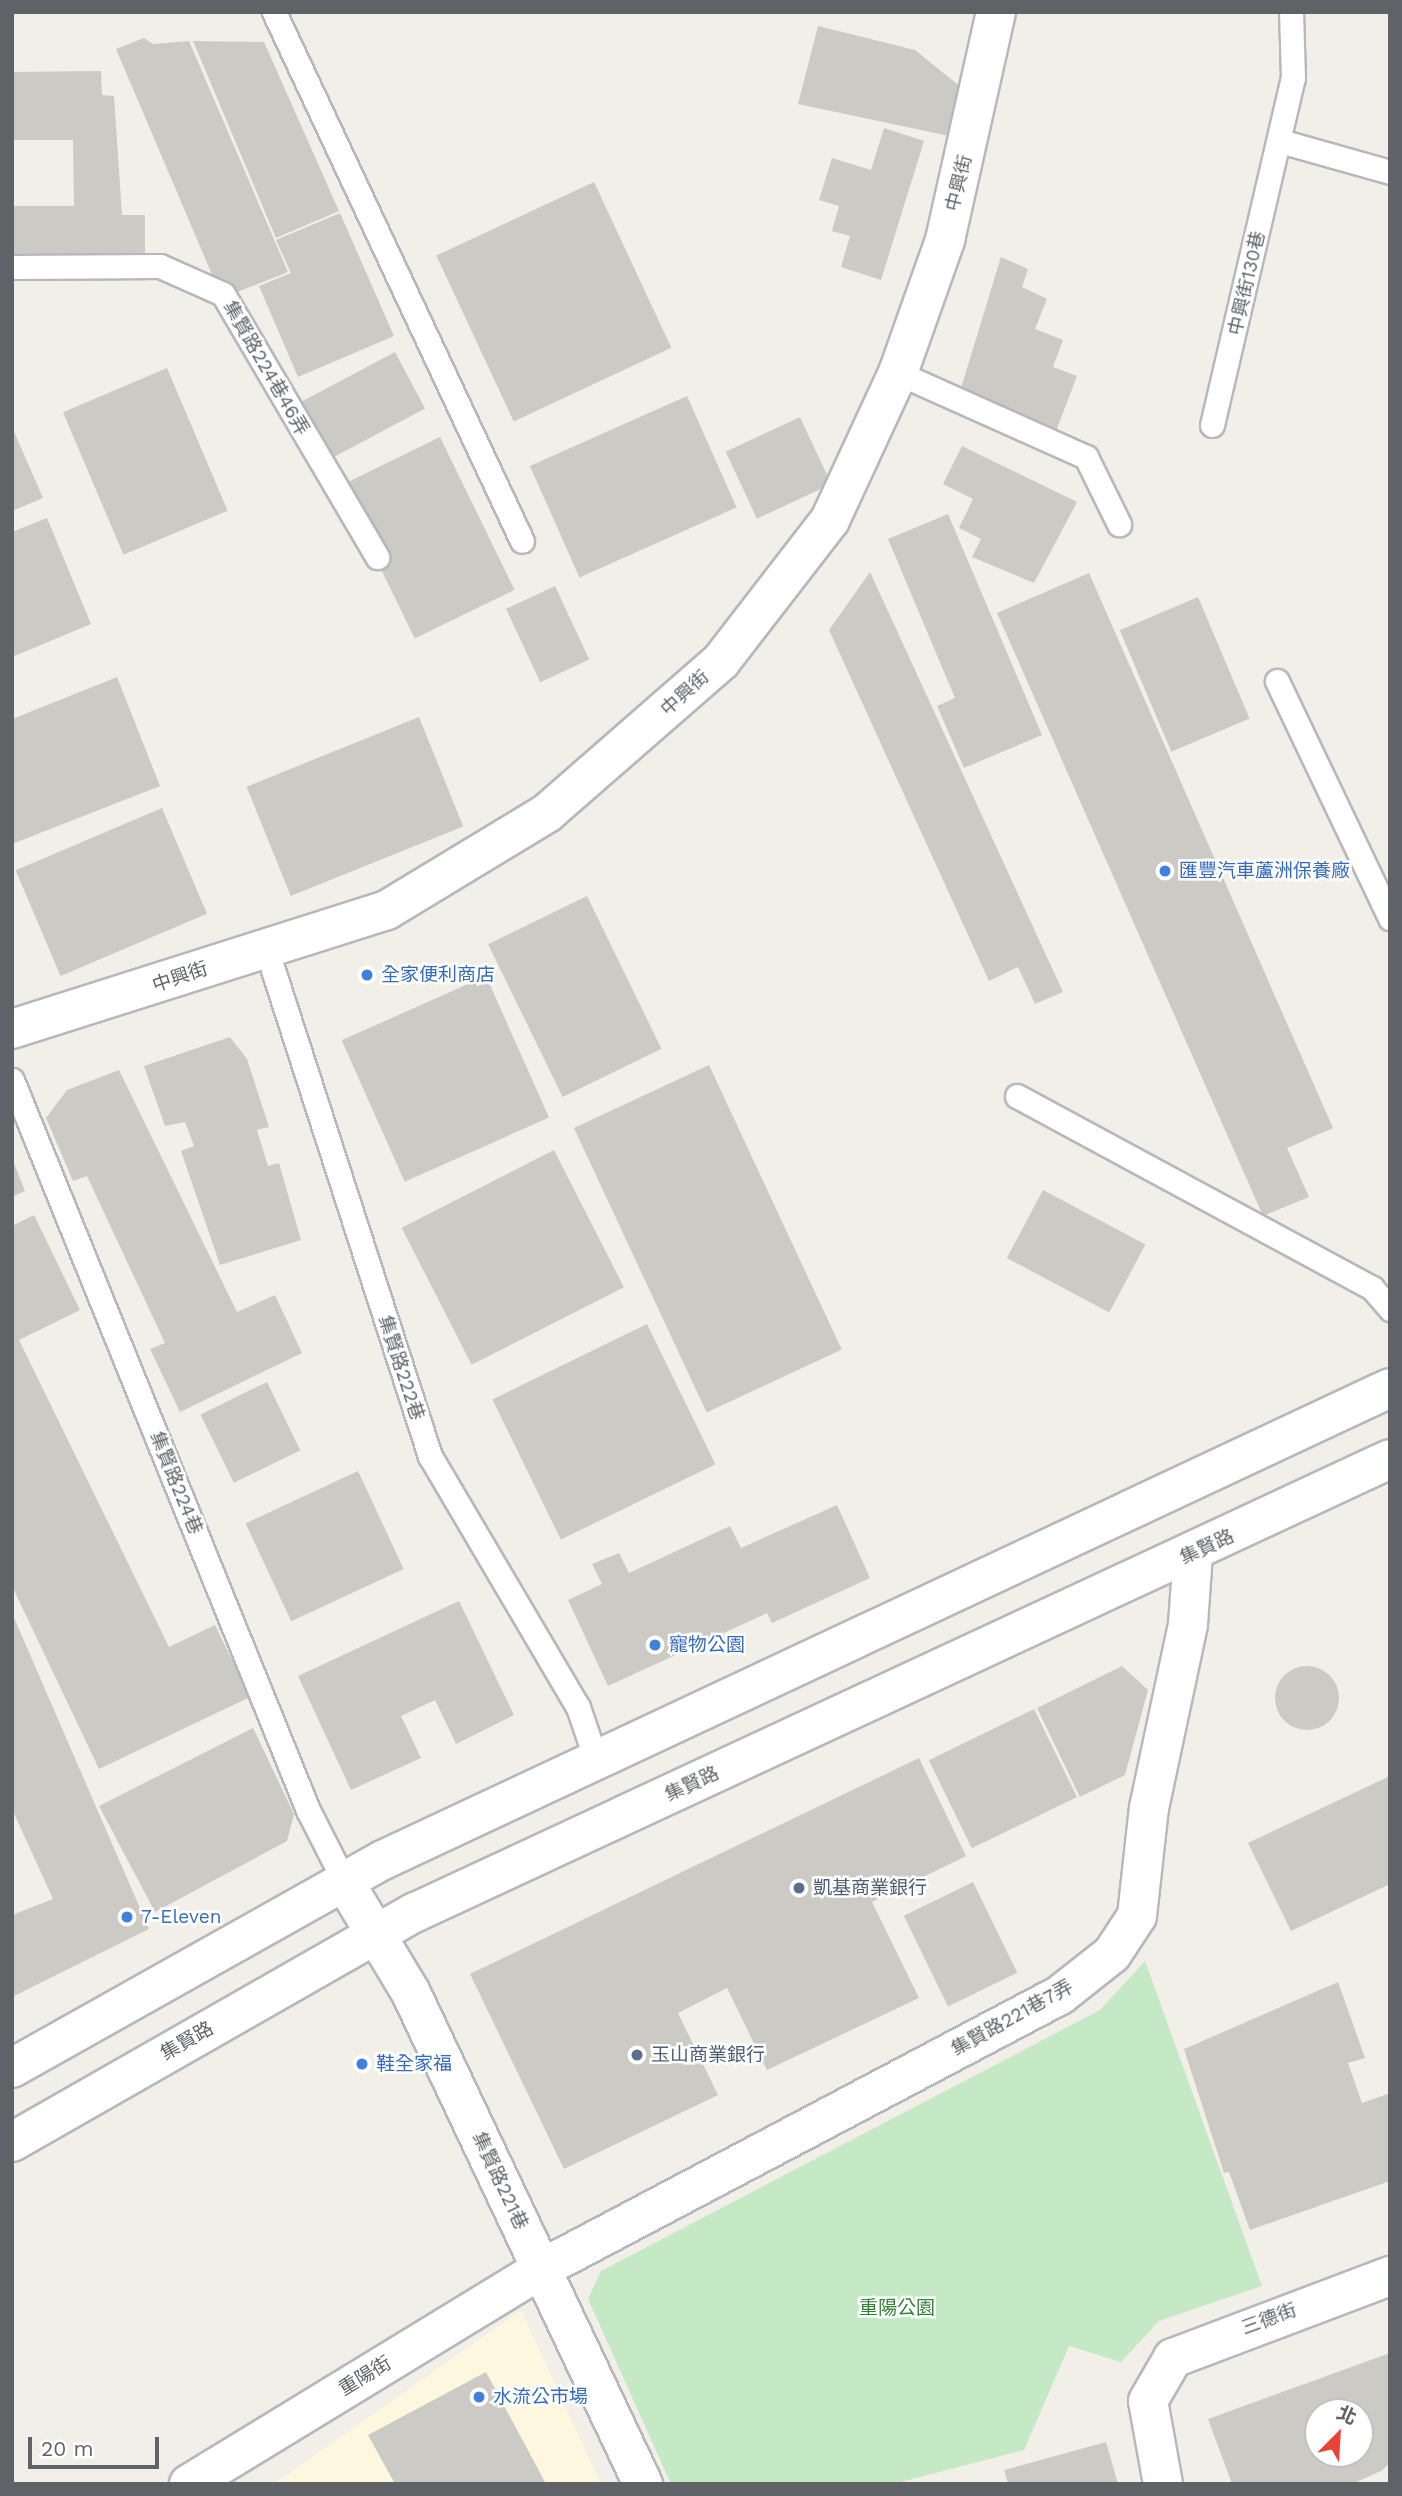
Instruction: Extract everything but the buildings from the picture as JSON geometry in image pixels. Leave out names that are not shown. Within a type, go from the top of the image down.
[{"type":"street","name":"中興街","points":[[12,1029],[387,909],[547,813],[721,661],[830,520],[898,373],[945,240],[996,12]]},
{"type":"street","points":[[12,2068],[345,1883],[596,1760],[1390,1388]]},
{"type":"street","name":"集賢路","points":[[12,2142],[377,1932],[1390,1459]]},
{"type":"street","name":"集賢路221巷7弄","points":[[541,2269],[1060,1995],[1112,1954],[1137,1916],[1149,1808],[1188,1624],[1193,1553]]},
{"type":"street","name":"集賢路221巷","points":[[345,1883],[377,1932],[643,2484]]},
{"type":"street","name":"重陽街","points":[[189,2484],[541,2269]]},
{"type":"street","name":"三德街","points":[[1163,2484],[1149,2432],[1148,2402],[1158,2378],[1173,2358],[1198,2344],[1390,2276]]},
{"type":"lane","points":[[274,12],[522,541]]},
{"type":"lane","name":"中興街130巷","points":[[1212,425],[1293,78],[1290,12]]},
{"type":"lane","points":[[1280,141],[1390,172]]},
{"type":"lane","name":"集賢路224巷46弄","points":[[12,267],[160,266],[223,294],[377,557]]},
{"type":"lane","points":[[898,373],[1086,457],[1119,524]]},
{"type":"lane","points":[[1277,681],[1390,918]]},
{"type":"lane","name":"集賢路222巷","points":[[266,948],[430,1456],[578,1707],[596,1760]]},
{"type":"lane","name":"集賢路224巷","points":[[12,1080],[308,1810],[345,1883]]},
{"type":"lane","points":[[1017,1096],[1372,1288],[1390,1309]]},
{"type":"shaded area","name":"水流公市場","points":[[521,2310],[601,2484],[274,2484]]},
{"type":"green space","name":"重陽公園","points":[[1145,1961],[1262,2286],[1159,2321],[1121,2362],[1069,2346],[1024,2450],[893,2484],[671,2484],[588,2299],[601,2271],[1100,2010]]},
{"type":"place","name":"匯豐汽車蘆洲保養廠","points":[[1165,871]]},
{"type":"place","name":"全家便利商店","points":[[367,975]]},
{"type":"place","name":"寵物公園","points":[[655,1645]]},
{"type":"place","name":"凱基商業銀行","points":[[799,1888]]},
{"type":"place","name":"7-Eleven","points":[[127,1917]]},
{"type":"place","name":"玉山商業銀行","points":[[637,2055]]},
{"type":"place","name":"鞋全家福","points":[[362,2064]]},
{"type":"place","name":"水流公市場","points":[[479,2397]]}]
